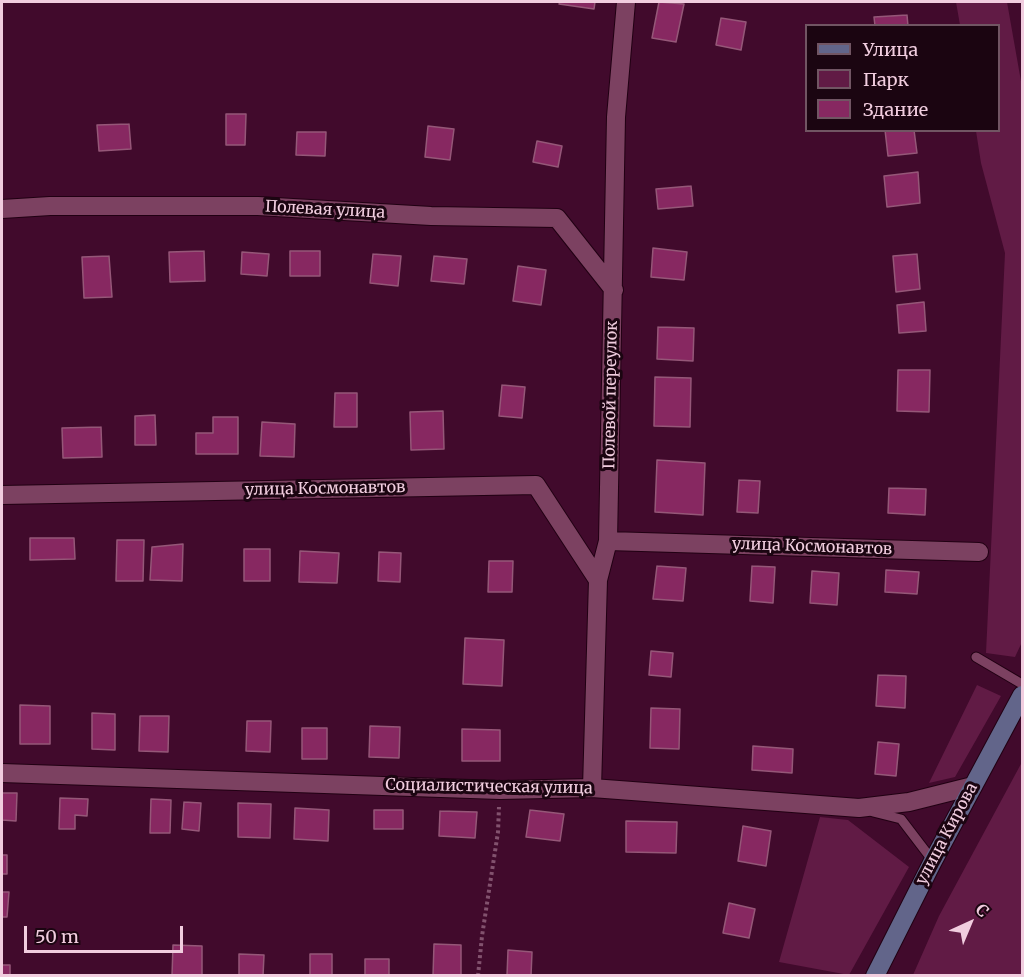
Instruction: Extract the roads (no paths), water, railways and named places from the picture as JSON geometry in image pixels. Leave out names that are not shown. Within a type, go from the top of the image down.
[{"type":"main road","name":"улица Кирова","points":[[875,975],[933,861],[1023,695]]},
{"type":"street","name":"Полевой переулок","points":[[592,788],[598,580],[608,541],[616,117],[626,2]]},
{"type":"street","name":"Полевая улица","points":[[2,209],[50,206],[258,206],[431,216],[557,218],[614,290]]},
{"type":"street","name":"улица Космонавтов","points":[[2,495],[536,485],[598,580]]},
{"type":"street","name":"улица Космонавтов","points":[[608,541],[979,552]]},
{"type":"street","name":"Социалистическая улица","points":[[2,773],[500,789],[592,788],[859,808],[909,802],[973,786]]},
{"type":"lane","points":[[976,657],[1023,684]]},
{"type":"lane","points":[[859,808],[901,819],[933,861]]}]
